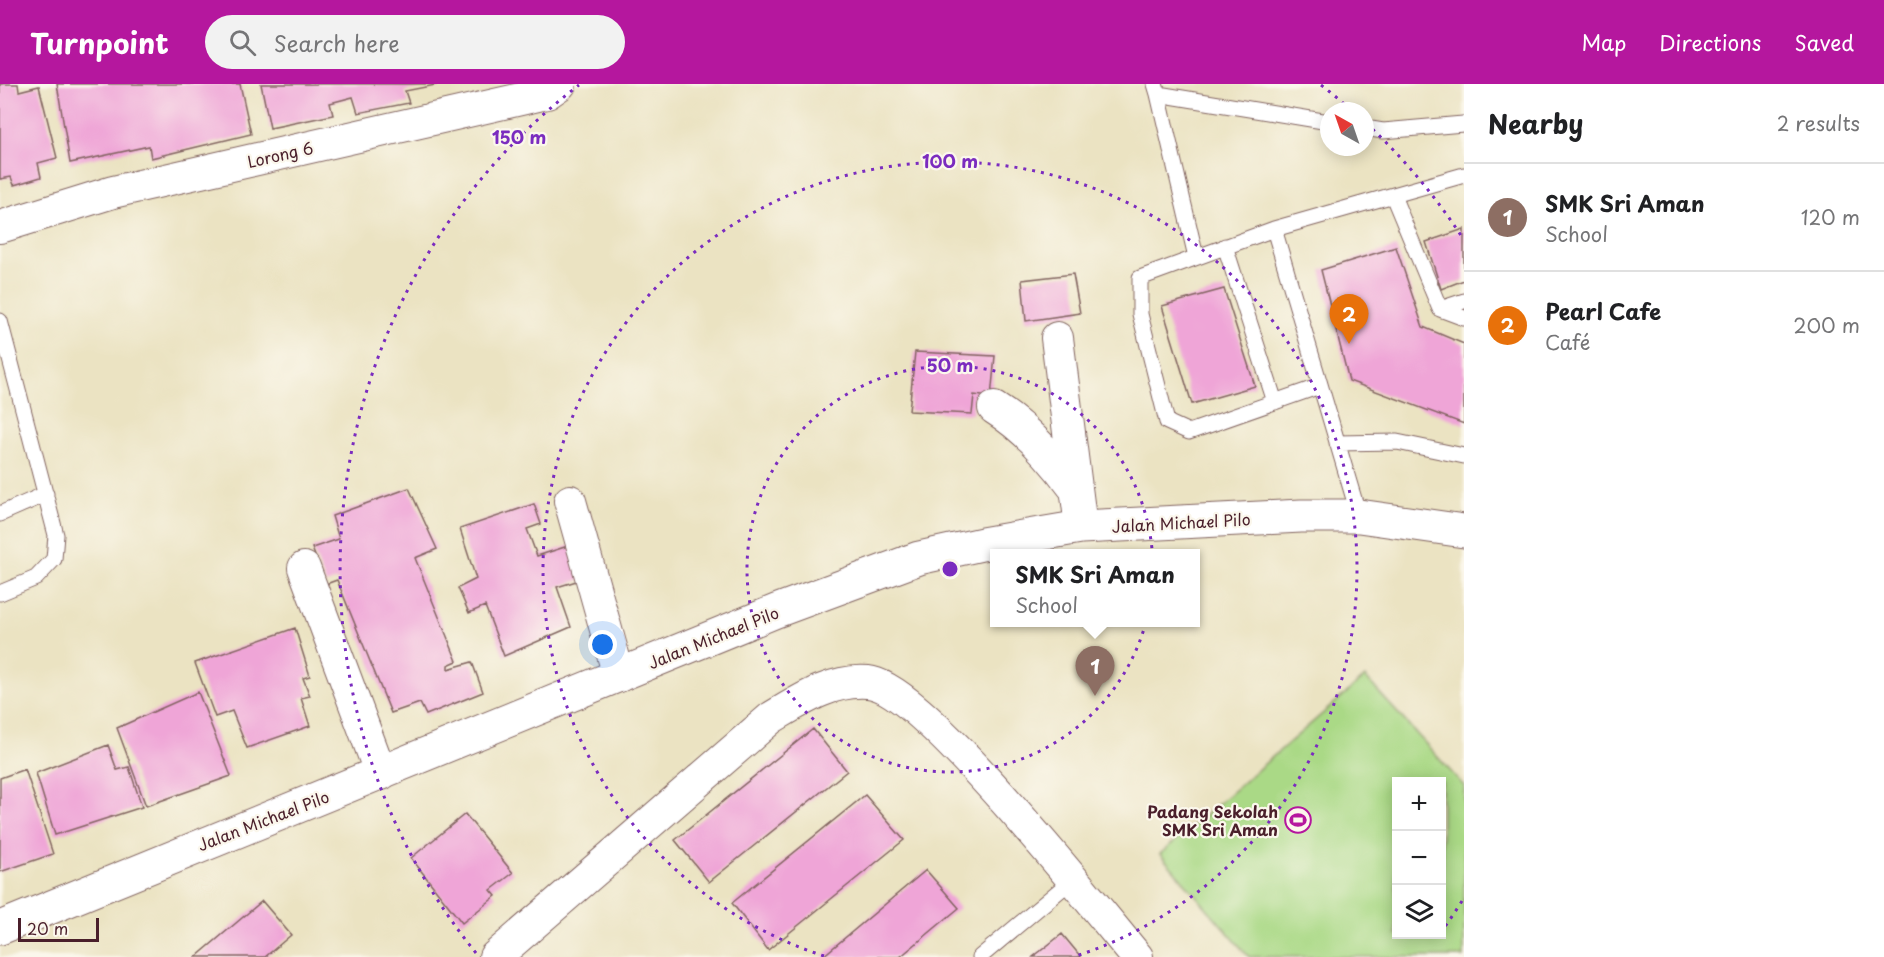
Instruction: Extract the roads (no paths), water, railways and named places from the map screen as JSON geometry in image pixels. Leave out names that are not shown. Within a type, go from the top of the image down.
[{"type":"street","name":"Lorong 6","points":[[0,227],[113,192],[547,93],[560,84]]},
{"type":"street","points":[[1057,338],[1081,527]]},
{"type":"street","points":[[994,408],[1012,419],[1032,438],[1074,486]]},
{"type":"street","points":[[570,501],[619,676]]},
{"type":"street","name":"Jalan Michael Pilo","points":[[0,928],[776,611],[919,558],[982,544],[1081,527],[1359,516],[1464,531]]},
{"type":"street","points":[[304,568],[381,774]]},
{"type":"street","points":[[495,957],[771,718],[808,696],[839,684],[870,681],[897,693],[922,712],[989,784],[1137,957]]},
{"type":"lane","points":[[1196,257],[1172,142],[1157,89],[1320,120]]},
{"type":"lane","points":[[1374,130],[1383,131],[1464,123]]},
{"type":"lane","points":[[1320,386],[1189,432],[1167,422],[1140,314],[1140,278],[1274,229],[1464,175]]},
{"type":"lane","points":[[1393,196],[1440,309],[1464,318]]},
{"type":"lane","points":[[1274,229],[1359,516]]},
{"type":"lane","points":[[1225,246],[1275,402]]},
{"type":"lane","points":[[1440,309],[1464,302]]},
{"type":"lane","points":[[0,321],[56,535],[54,559],[36,579],[0,593]]},
{"type":"lane","points":[[1337,443],[1397,442],[1464,456]]},
{"type":"lane","points":[[0,514],[46,494]]},
{"type":"lane","points":[[980,957],[1072,880]]},
{"type":"place","name":"Pearl Cafe","points":[[1349,344]]},
{"type":"place","name":"SMK Sri Aman","points":[[1095,696]]},
{"type":"place","name":"Padang Sekolah SMK Sri Aman","points":[[1298,820]]}]
